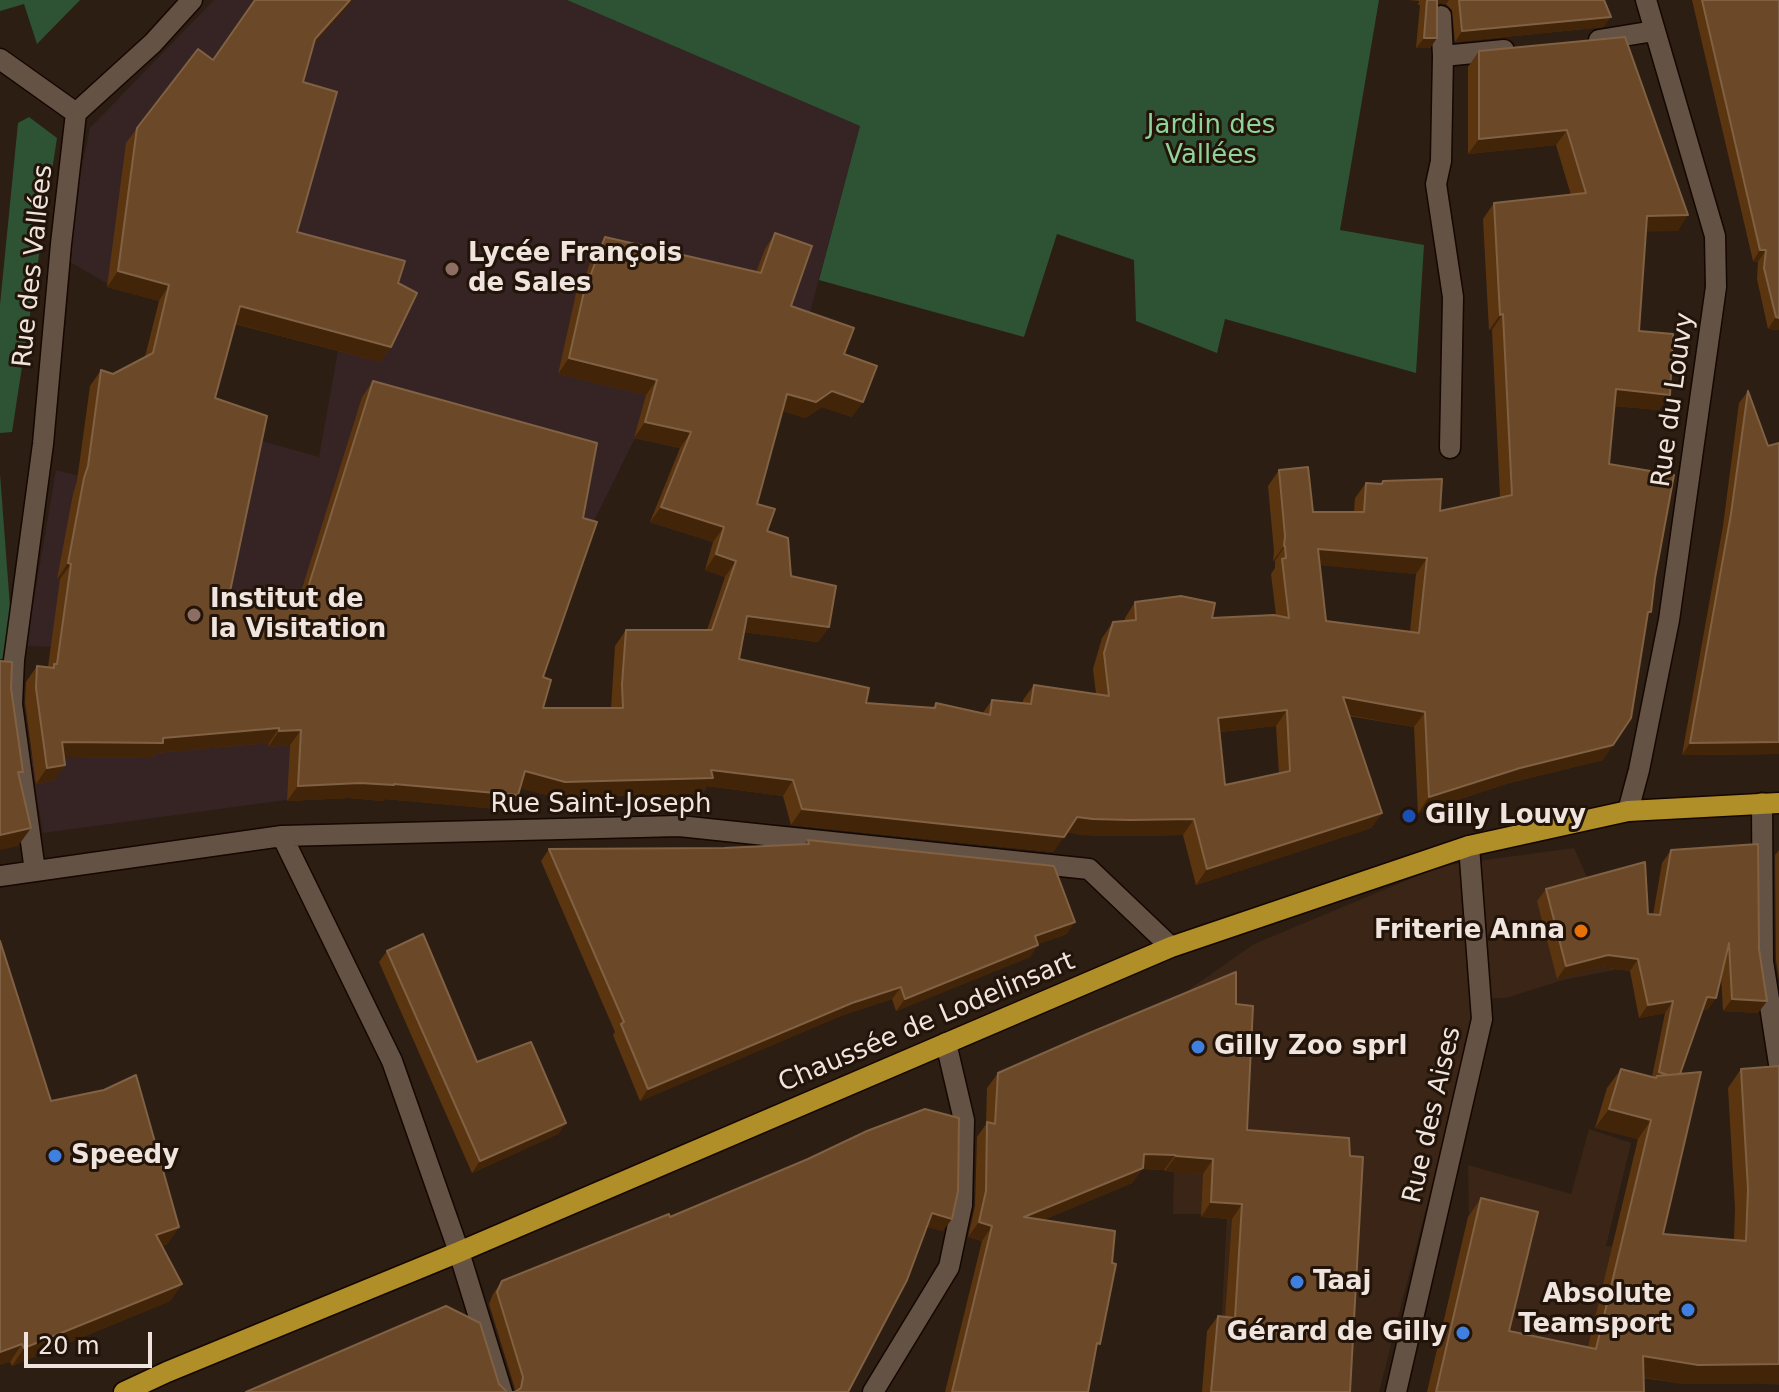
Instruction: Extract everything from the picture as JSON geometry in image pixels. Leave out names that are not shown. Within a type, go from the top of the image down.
[{"type":"main road","name":"Chaussée de Lodelinsart","points":[[124,1392],[1171,947],[1469,846],[1628,811],[1771,803]]},
{"type":"street","points":[[0,59],[76,113],[153,43],[192,0]]},
{"type":"street","name":"Rue du Louvy","points":[[1628,811],[1669,620],[1716,287],[1715,236],[1646,0]]},
{"type":"street","points":[[1441,16],[1441,161],[1436,184],[1453,297],[1450,448]]},
{"type":"street","points":[[1583,42],[1654,31]]},
{"type":"street","points":[[1443,56],[1521,48]]},
{"type":"street","name":"Rue des Vallées","points":[[35,871],[12,704],[14,660],[43,444],[76,113]]},
{"type":"street","points":[[1771,803],[1763,961],[1779,1064]]},
{"type":"street","name":"Rue Saint-Joseph","points":[[0,876],[282,836],[679,826],[1089,869],[1171,947]]},
{"type":"street","points":[[282,836],[392,1061],[459,1252],[502,1392]]},
{"type":"street","name":"Rue des Aises","points":[[1396,1392],[1482,1019],[1469,846]]},
{"type":"street","points":[[873,1392],[949,1267],[962,1205],[964,1120],[946,1043]]},
{"type":"shaded area","name":"Lycée François de Sales","points":[[214,0],[567,0],[860,126],[786,401],[756,482],[685,533],[651,523],[680,448],[635,438],[586,537],[308,797],[43,833],[30,755],[113,755],[116,649],[26,646],[56,470],[157,496],[140,407],[319,457],[338,351],[108,284],[63,258],[90,128]]},
{"type":"shaded area","points":[[1574,848],[1592,888],[1615,970],[1563,980],[1506,998],[1480,998],[1379,1392],[1218,1392],[1227,1214],[1173,1214],[1175,1100],[1144,1021],[1254,944],[1441,866]]},
{"type":"shaded area","points":[[1589,1129],[1631,1143],[1606,1246],[1779,1258],[1779,1385],[1626,1374],[1427,1392],[1469,1217],[1468,1165],[1571,1194]]},
{"type":"green space","points":[[0,0],[80,0],[37,44],[24,4],[0,11]]},
{"type":"green space","name":"Jardin des Vallées","points":[[567,0],[1379,0],[1340,230],[1424,245],[1416,373],[1225,319],[1217,353],[1136,321],[1134,260],[1057,234],[1024,337],[819,280],[860,126]]},
{"type":"green space","points":[[29,117],[57,138],[12,432],[0,433],[0,305],[18,123]]},
{"type":"green space","points":[[0,474],[14,660],[0,659]]},
{"type":"building","points":[[255,0],[350,0],[315,39],[303,82],[337,92],[297,232],[405,261],[398,283],[417,293],[391,347],[240,306],[215,398],[267,416],[228,601],[306,594],[373,381],[597,443],[583,518],[597,522],[543,677],[551,680],[543,708],[623,708],[626,630],[712,630],[736,561],[716,554],[724,527],[661,507],[691,432],[645,422],[657,380],[569,358],[588,274],[591,274],[605,237],[761,273],[775,233],[812,246],[791,306],[854,328],[844,354],[877,366],[863,402],[832,391],[816,402],[787,394],[757,504],[775,509],[767,531],[788,538],[791,576],[836,586],[829,627],[747,616],[739,659],[869,688],[866,703],[935,708],[936,703],[990,715],[992,700],[1031,704],[1034,685],[1109,696],[1104,653],[1113,622],[1136,620],[1135,602],[1181,596],[1215,603],[1212,618],[1274,615],[1289,618],[1282,559],[1286,558],[1279,470],[1308,467],[1313,512],[1364,512],[1366,483],[1382,484],[1383,481],[1442,479],[1440,511],[1512,495],[1494,203],[1586,193],[1567,130],[1479,139],[1479,51],[1625,37],[1688,215],[1647,216],[1639,331],[1673,334],[1670,395],[1616,389],[1609,464],[1674,475],[1631,718],[1613,745],[1520,768],[1429,797],[1425,712],[1343,697],[1382,813],[1207,869],[1194,819],[1077,817],[1064,837],[802,809],[793,780],[711,770],[713,778],[565,782],[525,771],[518,795],[394,784],[298,786],[301,730],[279,731],[279,728],[163,738],[163,743],[62,742],[65,765],[47,768],[36,688],[37,666],[54,668],[57,664],[71,564],[68,563],[88,466],[101,370],[113,374],[153,353],[169,285],[118,271],[137,128],[198,49],[213,60]],"holes":[[[1318,549],[1427,558],[1419,633],[1326,621]],[[1287,710],[1290,771],[1225,785],[1218,718]]]},
{"type":"building","points":[[1427,0],[1437,0],[1437,38],[1424,38]]},
{"type":"building","points":[[1459,0],[1604,0],[1611,17],[1462,31]]},
{"type":"building","points":[[1702,0],[1779,0],[1779,318],[1776,317],[1764,268],[1766,250],[1760,250]]},
{"type":"building","points":[[1748,391],[1768,446],[1779,443],[1779,742],[1690,743],[1731,514]]},
{"type":"building","points":[[0,661],[12,662],[11,688],[23,772],[18,772],[31,828],[0,835]]},
{"type":"building","points":[[808,840],[1054,866],[1075,922],[1035,936],[1038,945],[905,999],[901,987],[852,1003],[648,1089],[621,1024],[624,1022],[549,849],[724,848],[809,844]]},
{"type":"building","points":[[1758,844],[1759,949],[1767,1001],[1732,999],[1729,943],[1716,998],[1707,997],[1680,1074],[1659,1072],[1673,1001],[1648,1005],[1638,959],[1608,955],[1566,966],[1546,889],[1645,862],[1648,914],[1660,915],[1671,850]]},
{"type":"building","points":[[423,934],[477,1062],[531,1042],[566,1123],[480,1161],[387,951]]},
{"type":"building","name":"Speedy","points":[[0,941],[51,1101],[104,1090],[136,1075],[179,1227],[156,1235],[182,1284],[24,1348],[22,1344],[0,1352]]},
{"type":"building","points":[[1236,972],[1236,1004],[1253,1006],[1247,1130],[1349,1138],[1350,1156],[1363,1157],[1350,1392],[1211,1392],[1218,1316],[1235,1318],[1242,1204],[1211,1202],[1213,1159],[1144,1154],[1143,1168],[1024,1217],[1115,1231],[1112,1263],[1116,1264],[1088,1392],[952,1392],[992,1226],[979,1222],[986,1191],[987,1122],[995,1124],[998,1073]]},
{"type":"building","points":[[1779,1066],[1779,1364],[1698,1365],[1643,1356],[1644,1392],[1436,1392],[1481,1198],[1538,1212],[1509,1331],[1596,1349],[1651,1120],[1609,1109],[1621,1069],[1656,1078],[1701,1072],[1663,1234],[1746,1241],[1748,1189],[1741,1069]]},
{"type":"building","points":[[925,1109],[959,1118],[958,1191],[952,1219],[932,1213],[907,1280],[848,1392],[515,1392],[521,1388],[523,1377],[497,1292],[502,1281],[669,1214],[670,1217]]},
{"type":"building","points":[[446,1306],[480,1323],[499,1384],[507,1392],[246,1392]]},
{"type":"place","name":"Lycée François de Sales","points":[[452,269]]},
{"type":"place","name":"Institut de la Visitation","points":[[194,615]]},
{"type":"place","name":"Gilly Louvy","points":[[1409,816]]},
{"type":"place","name":"Friterie Anna","points":[[1581,931]]},
{"type":"place","name":"Gilly Zoo sprl","points":[[1198,1047]]},
{"type":"place","name":"Speedy","points":[[55,1156]]},
{"type":"place","name":"Taaj","points":[[1297,1282]]},
{"type":"place","name":"Absolute Teamsport","points":[[1688,1310]]},
{"type":"place","name":"Gérard de Gilly","points":[[1463,1333]]}]
